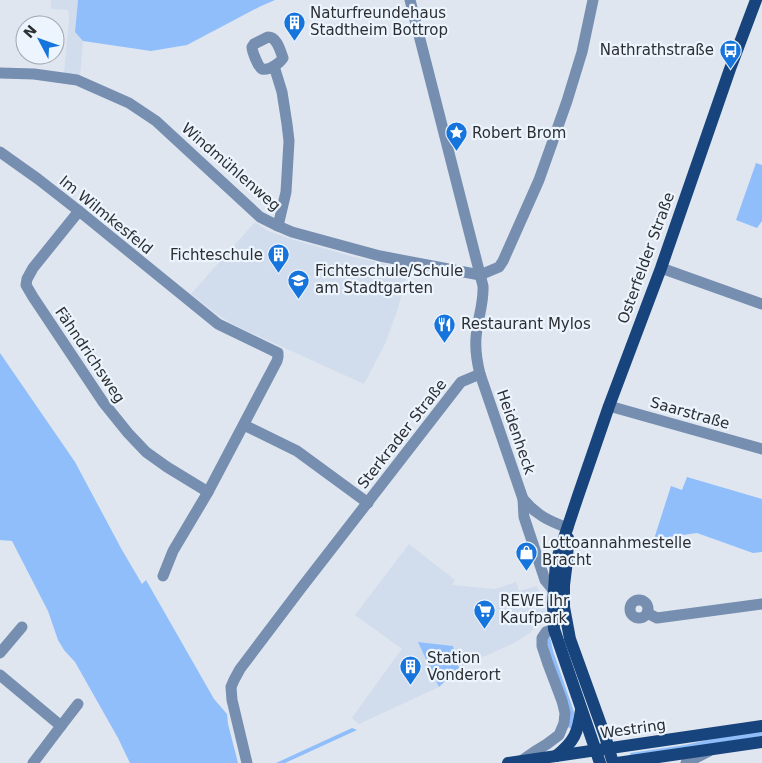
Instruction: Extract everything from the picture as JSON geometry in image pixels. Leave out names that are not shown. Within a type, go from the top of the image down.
[{"type":"main road","name":"Osterfelder Straße","points":[[600,763],[554,629],[556,562],[756,0]]},
{"type":"main road","name":"Osterfelder Straße","points":[[568,528],[564,585],[565,615],[570,639],[610,748],[613,763]]},
{"type":"main road","points":[[556,756],[574,738],[582,707]]},
{"type":"main road","name":"Westring","points":[[508,763],[762,726]]},
{"type":"main road","name":"Westring","points":[[617,763],[762,742]]},
{"type":"main road","points":[[657,763],[670,755]]},
{"type":"street","points":[[410,0],[480,276],[483,296],[476,336],[476,355],[480,374]]},
{"type":"street","points":[[480,276],[499,267],[504,262],[539,180],[582,52],[592,0]]},
{"type":"street","points":[[274,66],[282,92],[287,124],[289,158],[286,192],[278,226]]},
{"type":"street","name":"Windmühlenweg","points":[[0,73],[34,74],[77,80],[129,103],[156,121],[260,217],[292,232],[380,256],[480,276]]},
{"type":"street","name":"Im Wilmkesfeld","points":[[0,152],[79,211],[218,324],[278,353],[277,361],[244,425],[208,492],[173,551],[163,576]]},
{"type":"street","name":"Fähndrichsweg","points":[[79,211],[33,268],[26,285],[98,394],[128,433],[146,452],[167,468],[208,492]]},
{"type":"street","points":[[661,268],[762,304]]},
{"type":"street","name":"Heidenheck","points":[[480,374],[523,499],[524,517],[545,580],[554,591]]},
{"type":"street","name":"Sterkrader Straße","points":[[247,763],[232,700],[231,687],[234,680],[461,382],[480,374]]},
{"type":"street","name":"Saarstraße","points":[[610,406],[762,449]]},
{"type":"street","points":[[244,425],[297,451],[368,503]]},
{"type":"street","name":"Heidenheck","points":[[523,499],[538,515],[568,528]]},
{"type":"street","points":[[648,613],[657,618],[762,604]]},
{"type":"street","points":[[0,654],[22,627]]},
{"type":"street","name":"Osterfelder Straße","points":[[521,761],[558,735],[564,723],[565,713],[562,701],[545,655],[542,638],[546,632],[554,629]]},
{"type":"street","points":[[0,675],[61,726]]},
{"type":"street","points":[[33,763],[78,704]]},
{"type":"street","points":[[686,763],[712,750]]},
{"type":"shaded area","points":[[51,0],[78,0],[75,32],[83,41],[80,77],[64,73],[69,20],[68,10],[51,9]]},
{"type":"shaded area","points":[[78,0],[275,0],[187,45],[151,51],[83,41],[75,32]]},
{"type":"shaded area","points":[[756,163],[762,165],[762,221],[757,228],[736,220]]},
{"type":"shaded area","name":"Fichteschule/Schule am Stadtgarten","points":[[255,222],[268,231],[294,240],[354,257],[408,269],[399,305],[386,342],[364,384],[234,325],[191,294]]},
{"type":"shaded area","points":[[0,353],[75,462],[142,584],[146,580],[214,699],[227,714],[238,763],[130,763],[75,662],[58,640],[48,611],[12,541],[0,540]]},
{"type":"shaded area","points":[[687,477],[762,499],[762,552],[753,553],[697,533],[654,539],[671,486],[682,490]]},
{"type":"shaded area","points":[[409,544],[455,580],[452,585],[495,589],[516,582],[519,591],[537,586],[546,611],[530,633],[514,643],[459,668],[453,646],[419,642],[439,687],[359,724],[352,718],[402,649],[355,615]]},
{"type":"shaded area","points":[[550,637],[574,712],[573,730],[566,726],[545,639]]},
{"type":"shaded area","points":[[418,642],[453,646],[459,668],[439,687]]},
{"type":"shaded area","points":[[352,728],[357,730],[285,763],[276,763]]},
{"type":"shaded area","points":[[762,730],[762,736],[631,757],[630,753],[685,745]]},
{"type":"place","name":"Naturfreundehaus Stadtheim Bottrop","points":[[294,41]]},
{"type":"place","name":"Nathrathstraße","points":[[730,69]]},
{"type":"place","name":"Robert Brom","points":[[456,152]]},
{"type":"place","name":"Fichteschule","points":[[279,274]]},
{"type":"place","name":"Fichteschule/Schule am Stadtgarten","points":[[299,299]]},
{"type":"place","name":"Restaurant Mylos","points":[[445,343]]},
{"type":"place","name":"Lottoannahmestelle Bracht","points":[[526,571]]},
{"type":"place","name":"REWE Ihr Kaufpark","points":[[484,629]]},
{"type":"place","name":"Station Vonderort","points":[[411,686]]}]
